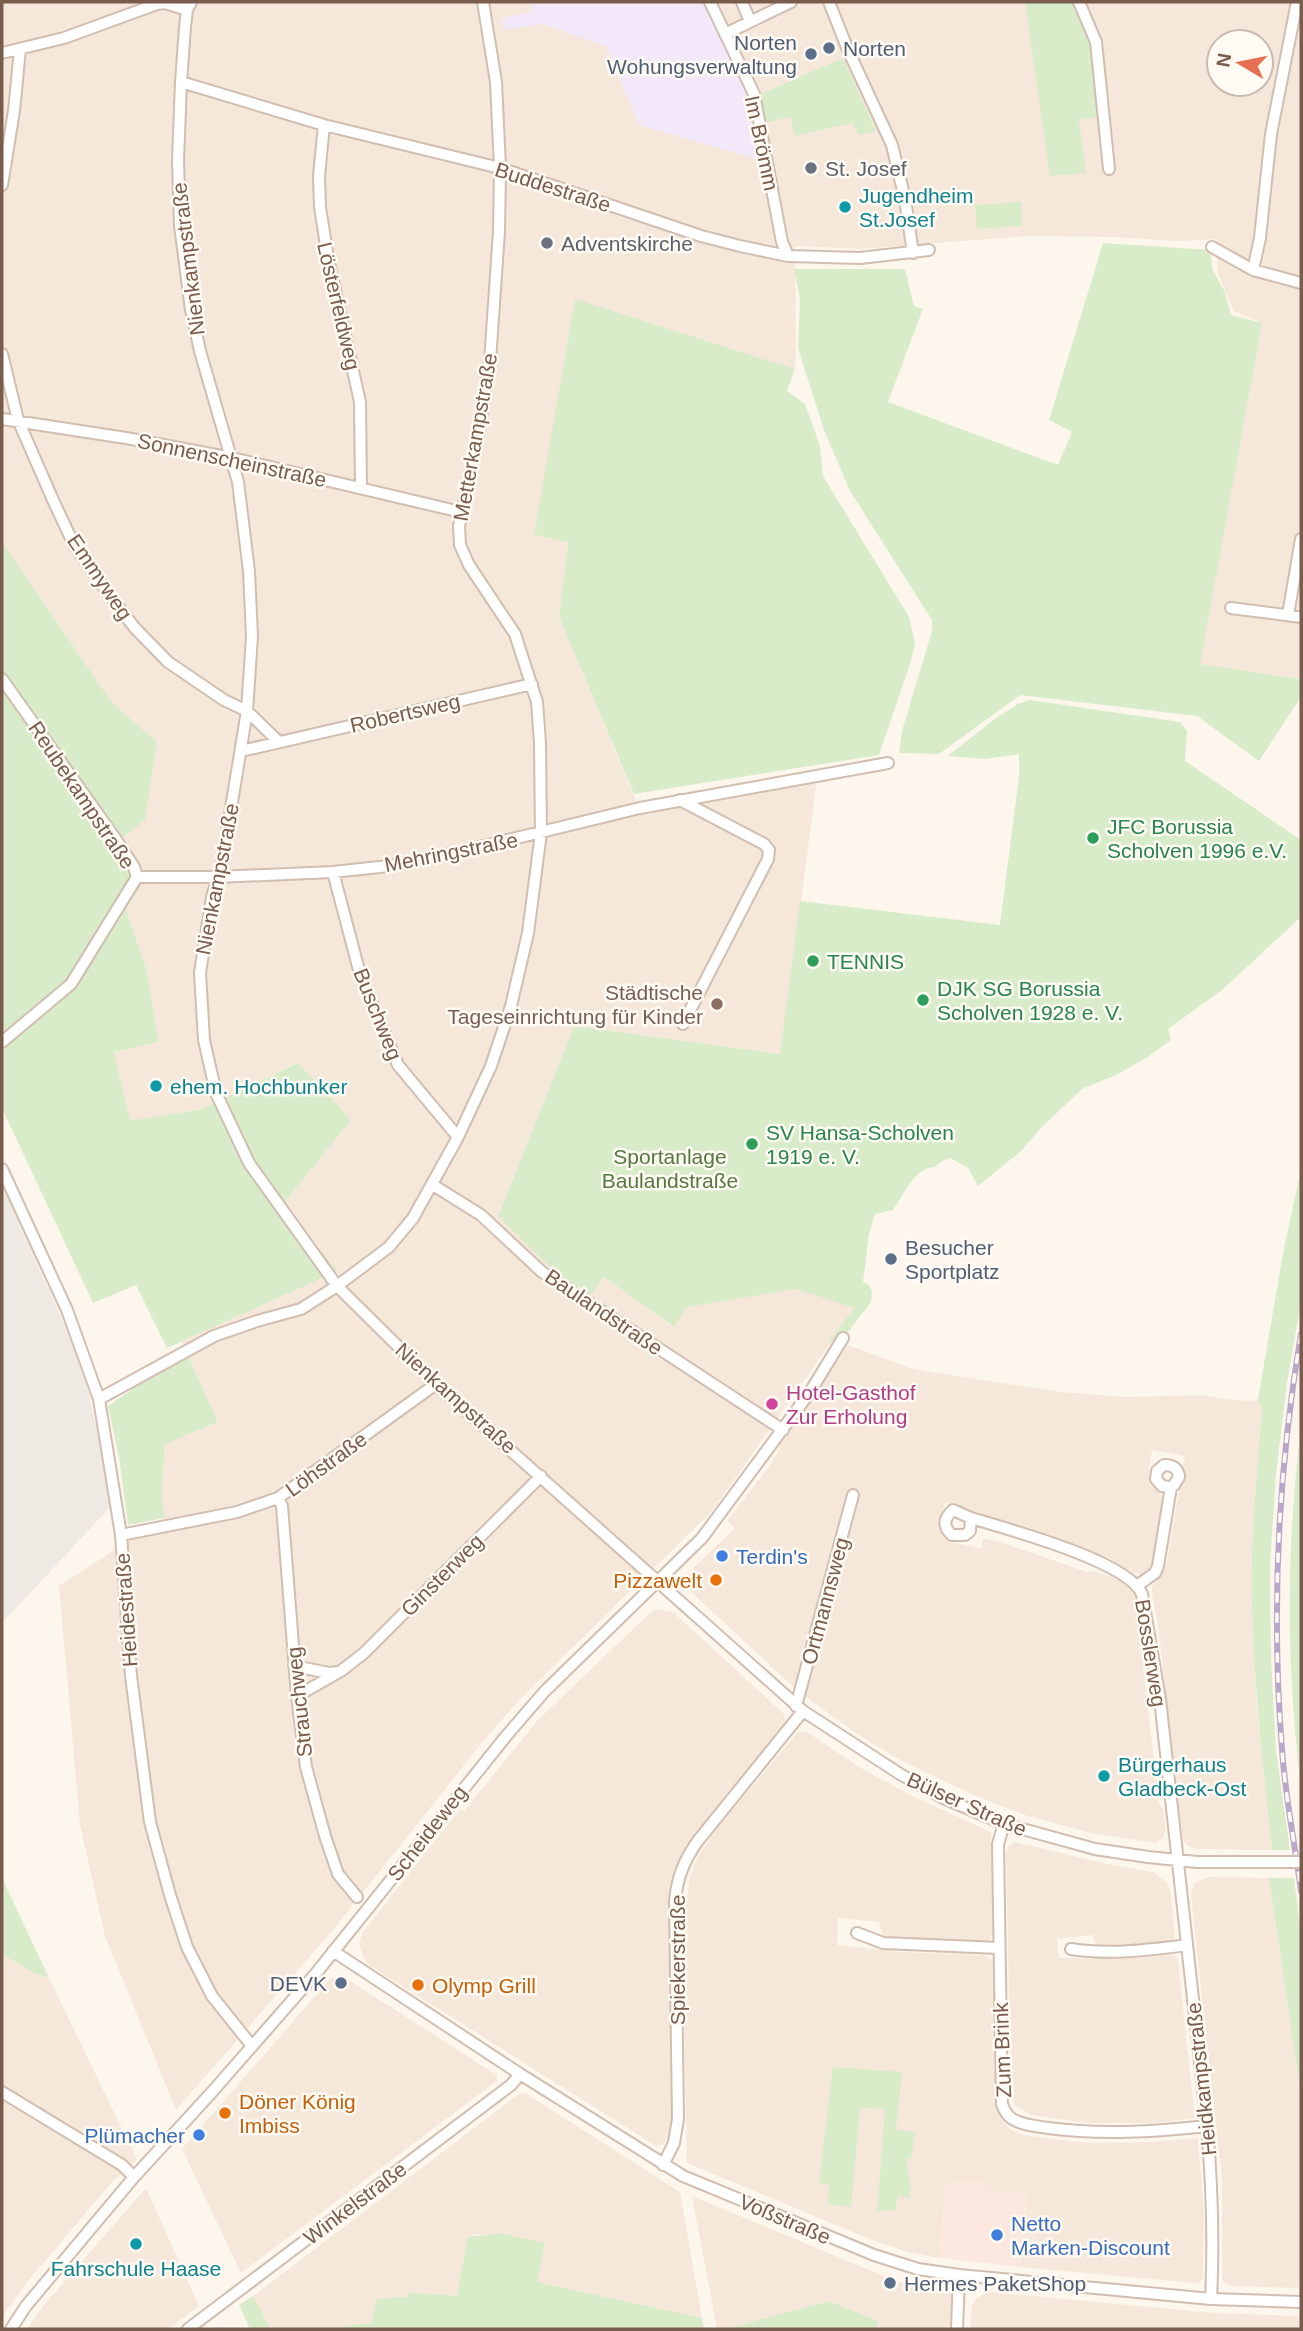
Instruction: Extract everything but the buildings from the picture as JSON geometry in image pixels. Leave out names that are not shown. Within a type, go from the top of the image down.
[{"type":"street","name":"Metterkampstraße","points":[[99,1399],[214,1336],[301,1309],[390,1247],[413,1218],[458,1137],[491,1066],[511,1006],[528,933],[541,833],[537,702],[515,634],[469,565],[460,545],[461,512],[490,361],[499,232],[500,169],[496,82],[488,24],[482,2]]},
{"type":"street","name":"Im Brömm","points":[[710,2],[754,94],[782,242],[788,256]]},
{"type":"street","points":[[742,2],[750,21]]},
{"type":"street","points":[[725,34],[791,2]]},
{"type":"street","points":[[830,2],[848,50],[892,145],[905,199],[913,253]]},
{"type":"street","points":[[1079,2],[1096,42],[1109,169]]},
{"type":"street","points":[[1253,270],[1260,238],[1271,134],[1297,2]]},
{"type":"street","points":[[2,53],[82,33],[157,4],[189,6]]},
{"type":"street","name":"Nienkampstraße","points":[[189,6],[181,82],[180,225],[191,310],[209,387],[232,458],[242,509],[249,571],[252,636],[247,711],[241,751],[200,973],[204,1040],[216,1093],[249,1163],[337,1286],[436,1384],[657,1580]]},
{"type":"street","points":[[2,185],[14,111],[20,49]]},
{"type":"street","name":"Buddestraße","points":[[181,82],[324,125],[500,169],[701,236],[788,256],[860,258],[929,250]]},
{"type":"street","name":"Lösterfeldweg","points":[[324,125],[319,176],[320,207],[328,258],[360,402],[361,488]]},
{"type":"street","points":[[1212,247],[1253,270],[1301,283]]},
{"type":"street","name":"Emmyweg","points":[[2,354],[18,420],[74,545],[134,627],[168,662],[224,700],[247,711]]},
{"type":"street","name":"Sonnenscheinstraße","points":[[2,419],[232,458],[461,512]]},
{"type":"street","points":[[1288,615],[1301,539]]},
{"type":"street","points":[[1231,608],[1301,617]]},
{"type":"street","name":"Reubekampstraße","points":[[2,679],[117,841],[134,867],[137,877]]},
{"type":"street","name":"Robertsweg","points":[[241,751],[532,684]]},
{"type":"street","points":[[247,711],[279,742]]},
{"type":"street","name":"Mehringstraße","points":[[137,877],[333,872],[442,856],[607,815],[888,763]]},
{"type":"street","points":[[680,800],[764,844],[769,850],[768,859],[683,1024]]},
{"type":"street","name":"Buschweg","points":[[333,872],[360,974],[398,1065],[458,1137]]},
{"type":"street","points":[[2,1042],[71,984],[137,877]]},
{"type":"street","name":"Heidestraße","points":[[2,1169],[67,1310],[99,1399],[121,1535],[131,1676],[150,1822],[187,1947],[212,1996],[252,2046]]},
{"type":"street","name":"Baulandstraße","points":[[433,1185],[481,1215],[542,1272],[783,1430]]},
{"type":"street","name":"Scheideweg","points":[[11,2329],[26,2306],[134,2177],[334,1951],[545,1691],[702,1538],[810,1392],[843,1338]]},
{"type":"street","name":"Löhstraße","points":[[121,1535],[237,1511],[278,1498],[436,1384]]},
{"type":"street","name":"Ginsterweg","points":[[297,1696],[341,1671],[364,1653],[541,1476]]},
{"type":"street","points":[[1138,1585],[1155,1573],[1158,1566],[1171,1487]]},
{"type":"street","name":"Ortmannsweg","points":[[800,1709],[853,1495]]},
{"type":"street","name":"Strauchweg","points":[[278,1498],[282,1506],[294,1666],[306,1767],[338,1874],[357,1897]]},
{"type":"street","name":"Bosslerweg","points":[[971,1518],[1080,1553],[1138,1585],[1145,1610],[1160,1699],[1176,1860]]},
{"type":"street","name":"Bülser Straße","points":[[657,1580],[800,1709],[900,1774],[941,1797],[1004,1824],[1095,1849],[1176,1860],[1301,1861]]},
{"type":"street","points":[[294,1666],[329,1673],[341,1671]]},
{"type":"street","name":"Spiekerstraße","points":[[663,2165],[674,2143],[678,2119],[676,1901],[679,1875],[697,1842],[800,1709]]},
{"type":"street","name":"Zum Brink","points":[[1004,1824],[998,1844],[1002,2104],[1011,2118],[1030,2126],[1092,2133],[1166,2131],[1207,2126]]},
{"type":"street","name":"Heidkampstraße","points":[[1176,1860],[1212,2187],[1211,2298]]},
{"type":"street","points":[[858,1933],[883,1943],[999,1948]]},
{"type":"street","points":[[1071,1949],[1097,1953],[1131,1952],[1187,1945]]},
{"type":"street","name":"Voßstraße","points":[[334,1951],[663,2165],[683,2176],[874,2255],[918,2269],[959,2276],[1211,2298],[1301,2302]]},
{"type":"street","name":"Winkelstraße","points":[[188,2329],[511,2085],[520,2074]]},
{"type":"street","points":[[2,2092],[122,2165],[134,2177]]},
{"type":"street","points":[[957,2329],[959,2276]]},
{"type":"shaded area","points":[[2,2],[1301,2],[1301,679],[1199,664],[1262,323],[1234,311],[1218,274],[1217,239],[1178,241],[1028,236],[861,249],[795,246],[795,369],[575,300],[535,535],[568,542],[559,617],[642,815],[817,780],[781,1054],[574,1026],[498,1215],[554,1271],[589,1294],[604,1277],[673,1327],[686,1307],[796,1289],[855,1308],[713,1510],[521,1698],[480,1745],[333,1930],[176,2110],[105,1936],[80,1825],[59,1586],[164,1518],[162,1490],[165,1444],[218,1422],[181,1341],[338,1271],[284,1203],[351,1120],[297,1063],[202,1109],[130,1122],[114,1052],[159,1042],[146,968],[126,909],[141,887],[118,839],[157,742],[112,703],[2,542]]},
{"type":"shaded area","points":[[530,2],[704,2],[745,90],[758,159],[639,125],[606,46],[542,24],[503,30],[502,18],[531,12]]},
{"type":"shaded area","points":[[2,1186],[70,1337],[88,1389],[113,1504],[2,1623]]},
{"type":"shaded area","points":[[848,1345],[910,1368],[1061,1392],[1126,1397],[1203,1395],[1233,1400],[1258,1399],[1262,1408],[1254,1513],[1252,1603],[1257,1710],[1272,1850],[1196,1849],[1183,1840],[1152,1587],[1166,1567],[1185,1456],[1152,1450],[1149,1472],[1164,1500],[1154,1566],[1145,1575],[1134,1573],[1110,1559],[945,1502],[940,1525],[942,1534],[950,1542],[981,1548],[983,1538],[1000,1542],[1087,1572],[1095,1571],[1114,1578],[1128,1586],[1136,1595],[1146,1660],[1143,1665],[1159,1804],[1163,1808],[1166,1831],[1163,1838],[1156,1843],[1091,1833],[1028,1816],[978,1797],[898,1759],[853,1731],[798,1691],[691,1592],[688,1575],[690,1571],[735,1528],[727,1521],[768,1468],[780,1449],[779,1446]]},
{"type":"shaded area","points":[[654,1609],[673,1612],[783,1713],[786,1722],[785,1727],[684,1851],[674,1878],[669,1902],[674,2120],[671,2138],[656,2146],[369,1965],[363,1958],[359,1943],[363,1932],[460,1809],[464,1811],[538,1720]]},
{"type":"shaded area","points":[[798,1732],[807,1732],[859,1767],[910,1795],[991,1832],[994,1932],[989,1940],[883,1938],[879,1922],[838,1918],[837,1945],[901,1952],[984,1955],[991,1959],[995,1965],[998,2108],[1002,2120],[1011,2130],[1051,2139],[1090,2143],[1198,2138],[1204,2217],[1203,2278],[1199,2282],[1020,2267],[1027,2195],[986,2191],[986,2182],[946,2183],[939,2258],[908,2252],[872,2240],[687,2163],[682,1929],[690,1877],[698,1856],[717,1828]]},
{"type":"shaded area","points":[[1015,1842],[1153,1872],[1167,1883],[1171,1893],[1175,1936],[1173,1941],[1135,1947],[1097,1948],[1092,1935],[1057,1939],[1059,1958],[1122,1959],[1169,1954],[1176,1956],[1195,2118],[1151,2123],[1088,2123],[1031,2115],[1015,2105],[1011,2090],[1006,1854],[1008,1847]]},
{"type":"shaded area","points":[[1208,1877],[1269,1878],[1301,2095],[1301,2288],[1230,2286],[1222,2281],[1222,2180],[1191,1896],[1194,1883]]},
{"type":"shaded area","points":[[2,1954],[34,1973],[49,1978],[137,2160],[111,2183],[29,2280],[2,2317]]},
{"type":"shaded area","points":[[342,1976],[497,2075],[497,2081],[241,2273],[182,2149],[331,1978]]},
{"type":"shaded area","points":[[525,2093],[680,2192],[702,2318],[537,2282],[489,2236],[477,2234],[467,2238],[457,2296],[410,2292],[407,2297],[377,2299],[371,2324],[336,2329],[271,2329],[253,2296],[519,2094]]},
{"type":"shaded area","points":[[986,2182],[986,2191],[1027,2195],[1020,2267],[939,2258],[946,2183]]},
{"type":"shaded area","points":[[146,2188],[199,2306],[168,2329],[27,2329],[43,2306]]},
{"type":"shaded area","points":[[692,2196],[898,2282],[952,2289],[951,2329],[876,2329],[877,2321],[829,2301],[717,2329]]},
{"type":"shaded area","points":[[989,2292],[1214,2313],[1301,2316],[1301,2329],[970,2329],[972,2305],[978,2297]]},
{"type":"green space","points":[[1025,2],[1079,2],[1096,42],[1104,116],[1079,120],[1086,173],[1050,176]]},
{"type":"green space","points":[[843,58],[876,131],[859,135],[852,123],[795,136],[790,117],[764,123],[758,95]]},
{"type":"green space","points":[[1021,202],[1022,226],[977,229],[975,205]]},
{"type":"green space","points":[[1103,243],[1210,250],[1213,271],[1225,292],[1231,315],[1262,323],[1200,664],[1301,679],[1301,697],[1259,761],[1197,716],[1020,695],[939,754],[899,753],[902,731],[932,631],[932,620],[850,491],[824,430],[798,348],[800,299],[794,269],[905,269],[914,306],[923,309],[888,402],[1058,465],[1072,432],[1049,420]]},
{"type":"green space","points":[[575,299],[795,369],[787,391],[805,404],[820,446],[823,476],[909,617],[915,643],[879,755],[634,794],[559,617],[568,542],[534,535]]},
{"type":"green space","points":[[2,542],[112,703],[157,742],[145,820],[119,840],[138,865],[141,887],[126,909],[146,968],[159,1042],[114,1052],[130,1121],[202,1109],[298,1063],[351,1120],[284,1203],[338,1271],[167,1348],[136,1285],[93,1303],[2,1108]]},
{"type":"green space","name":"Sportanlage Baulandstraße","points":[[1030,700],[1180,722],[1187,731],[1185,761],[1301,840],[1301,917],[1222,990],[1168,1029],[1171,1040],[1116,1075],[1082,1089],[1021,1151],[978,1186],[968,1168],[950,1158],[916,1176],[893,1210],[875,1214],[869,1234],[863,1282],[868,1284],[872,1291],[871,1302],[838,1345],[829,1342],[854,1308],[796,1289],[687,1307],[674,1327],[604,1277],[590,1295],[554,1271],[498,1216],[574,1026],[780,1054],[800,901],[1000,925],[1019,776],[1019,754],[985,759],[948,756],[996,718]]},
{"type":"green space","points":[[1301,1170],[1301,1301],[1287,1383],[1276,1474],[1270,1564],[1276,1751],[1290,1850],[1272,1850],[1257,1697],[1252,1605],[1253,1532],[1262,1409],[1258,1399],[1284,1248]]},
{"type":"green space","points":[[188,1356],[218,1422],[165,1444],[162,1490],[164,1518],[128,1525],[119,1457],[108,1406],[144,1381]]},
{"type":"green space","points":[[1301,1428],[1301,1785],[1290,1652],[1290,1562]]},
{"type":"green space","points":[[2,1878],[49,1978],[34,1973],[2,1954]]},
{"type":"green space","points":[[1269,1878],[1294,1878],[1301,1936],[1301,2095]]},
{"type":"green space","points":[[833,2067],[902,2072],[896,2130],[915,2132],[911,2159],[906,2159],[911,2184],[909,2198],[898,2196],[895,2211],[877,2211],[885,2109],[860,2108],[851,2207],[828,2204],[829,2185],[819,2184]]},
{"type":"green space","points":[[498,2233],[545,2243],[537,2282],[702,2318],[704,2329],[336,2329],[371,2323],[377,2299],[407,2297],[410,2292],[457,2296],[467,2238]]},
{"type":"green space","points":[[253,2296],[271,2329],[250,2329],[239,2305]]},
{"type":"green space","points":[[829,2301],[878,2321],[876,2329],[725,2329]]},
{"type":"railway","points":[[1301,1334],[1282,1489],[1277,1593],[1283,1767],[1301,1891]]},
{"type":"place","name":"Norten","points":[[829,48]]},
{"type":"place","name":"Norten Wohungsverwaltung","points":[[811,54]]},
{"type":"place","name":"St. Josef","points":[[811,168]]},
{"type":"place","name":"Jugendheim St.Josef","points":[[845,207]]},
{"type":"place","name":"Adventskirche","points":[[547,243]]},
{"type":"place","name":"JFC Borussia Scholven 1996 e.V.","points":[[1093,838]]},
{"type":"place","name":"TENNIS","points":[[813,961]]},
{"type":"place","name":"DJK SG Borussia Scholven 1928 e. V.","points":[[923,1000]]},
{"type":"place","name":"Städtische Tageseinrichtung für Kinder","points":[[717,1004]]},
{"type":"place","name":"ehem. Hochbunker","points":[[156,1086]]},
{"type":"place","name":"SV Hansa-Scholven 1919 e. V.","points":[[752,1144]]},
{"type":"place","name":"Besucher Sportplatz","points":[[891,1259]]},
{"type":"place","name":"Hotel-Gasthof Zur Erholung","points":[[772,1404]]},
{"type":"place","name":"Terdin's","points":[[722,1556]]},
{"type":"place","name":"Pizzawelt","points":[[716,1580]]},
{"type":"place","name":"Bürgerhaus Gladbeck-Ost","points":[[1104,1776]]},
{"type":"place","name":"DEVK","points":[[341,1983]]},
{"type":"place","name":"Olymp Grill","points":[[418,1985]]},
{"type":"place","name":"Döner König Imbiss","points":[[225,2113]]},
{"type":"place","name":"Plümacher","points":[[199,2135]]},
{"type":"place","name":"Netto Marken-Discount","points":[[997,2235]]},
{"type":"place","name":"Fahrschule Haase","points":[[136,2244]]},
{"type":"place","name":"Hermes PaketShop","points":[[890,2283]]}]
